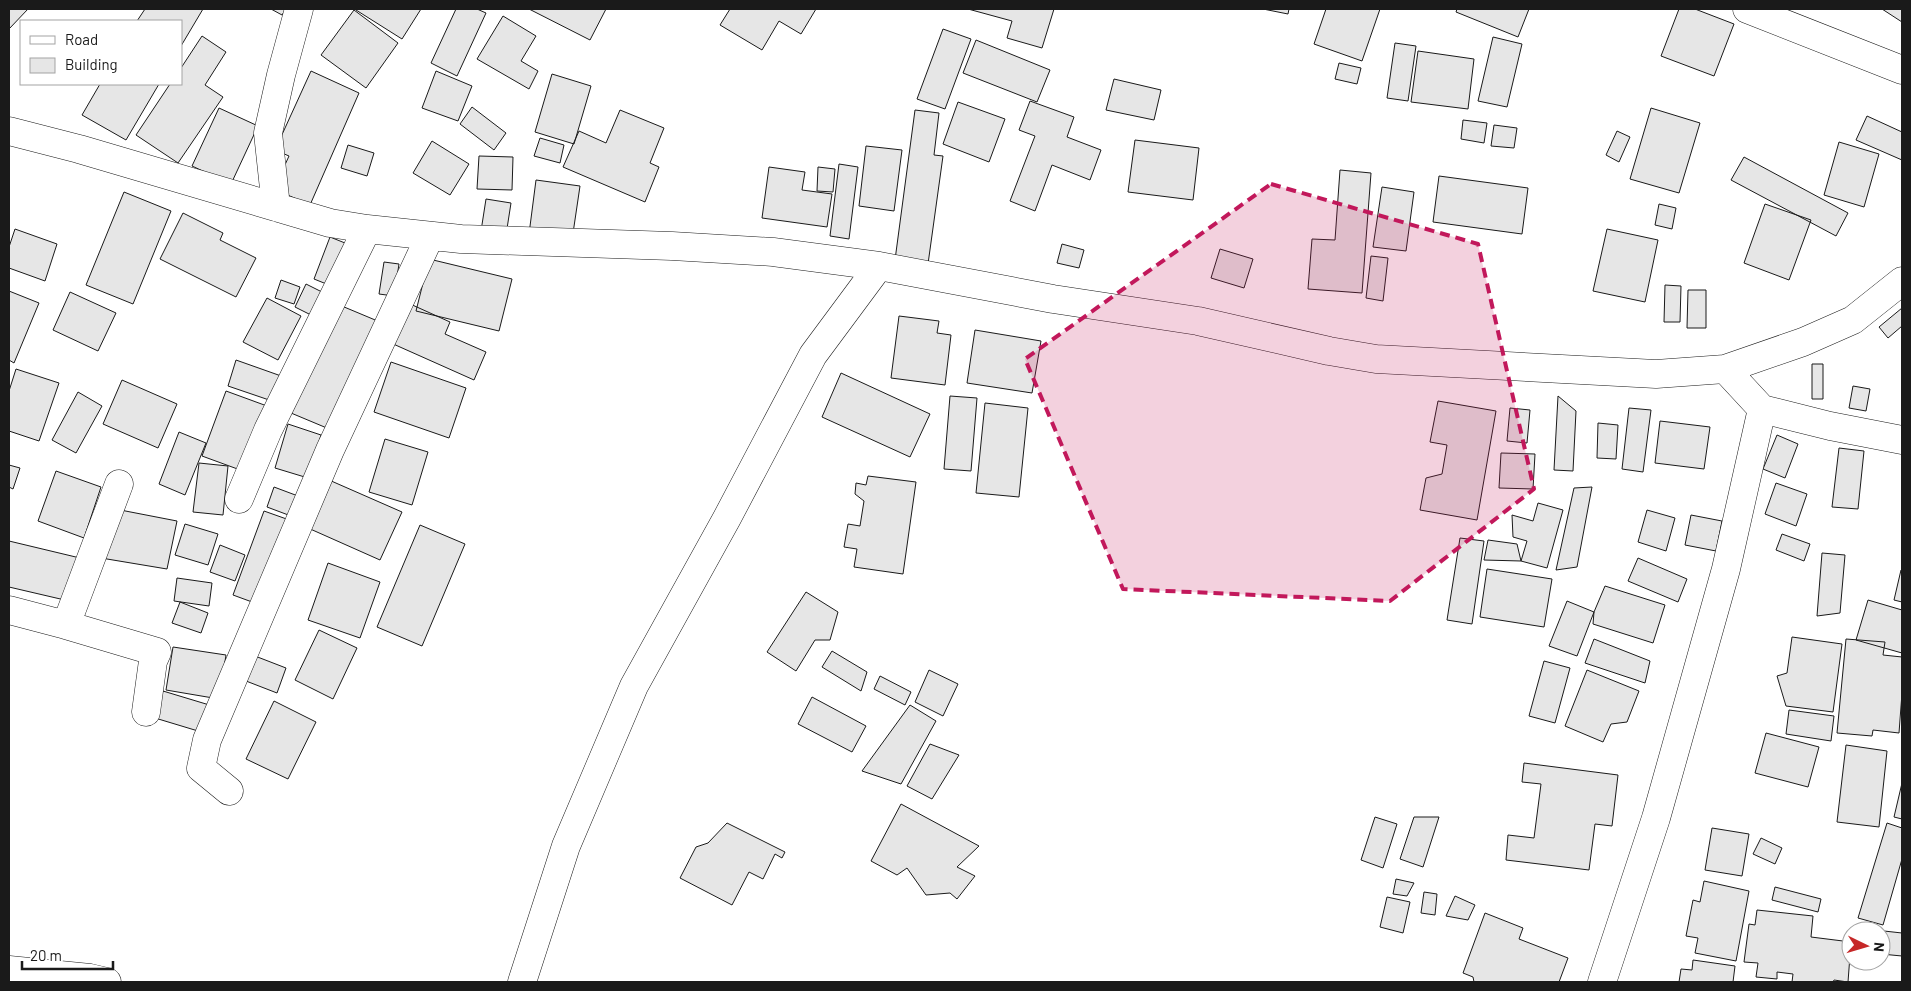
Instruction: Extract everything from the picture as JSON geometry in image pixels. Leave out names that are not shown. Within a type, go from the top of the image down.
[{"type":"street","points":[[276,207],[268,133],[299,9]]},
{"type":"street","points":[[1747,9],[1902,70]]},
{"type":"street","points":[[9,131],[79,149],[330,223],[461,239],[764,251],[879,266],[1053,299],[1198,321],[1329,351],[1376,359],[1656,374],[1725,369],[1803,342],[1853,320],[1902,281]]},
{"type":"street","points":[[239,499],[268,430],[367,229]]},
{"type":"street","points":[[229,791],[201,768],[207,740],[330,450],[430,236]]},
{"type":"street","points":[[522,982],[566,846],[634,686],[813,355],[879,266]]},
{"type":"street","points":[[1725,369],[1762,409],[1830,426],[1902,440]]},
{"type":"street","points":[[1602,982],[1656,818],[1726,569],[1762,409]]},
{"type":"street","points":[[66,624],[119,484]]},
{"type":"street","points":[[9,610],[66,624],[157,652],[153,661],[146,712]]},
{"type":"street","points":[[9,970],[90,978],[107,982]]},
{"type":"highlighted area","points":[[1271,184],[1478,244],[1534,489],[1390,601],[1123,589],[1025,359]]},
{"type":"building","points":[[9,9],[28,9],[9,29]]},
{"type":"building","points":[[145,9],[203,9],[182,44],[182,20],[138,20]]},
{"type":"building","points":[[271,9],[286,9],[282,15]]},
{"type":"building","points":[[356,9],[421,9],[402,39]]},
{"type":"building","points":[[456,9],[477,9],[486,13],[457,76],[431,63]]},
{"type":"building","points":[[529,9],[606,9],[590,40]]},
{"type":"building","points":[[730,9],[816,9],[801,34],[779,21],[762,50],[720,25]]},
{"type":"building","points":[[968,9],[1054,9],[1042,48],[1007,38],[1012,21]]},
{"type":"building","points":[[1263,9],[1289,9],[1288,14]]},
{"type":"building","points":[[1326,9],[1380,9],[1362,61],[1314,44]]},
{"type":"building","points":[[1457,9],[1529,9],[1518,37],[1456,12]]},
{"type":"building","points":[[1679,9],[1695,9],[1734,24],[1714,76],[1661,56]]},
{"type":"building","points":[[1882,9],[1902,9],[1902,22]]},
{"type":"building","points":[[354,10],[398,43],[366,88],[321,55]]},
{"type":"building","points":[[503,16],[536,36],[521,61],[538,71],[529,89],[477,59]]},
{"type":"building","points":[[943,29],[971,39],[945,109],[917,99]]},
{"type":"building","points":[[202,36],[226,52],[205,85],[223,97],[178,163],[136,135],[169,85],[182,85],[182,66]]},
{"type":"building","points":[[1493,37],[1522,44],[1507,107],[1478,101]]},
{"type":"building","points":[[976,40],[1050,70],[1037,102],[963,73]]},
{"type":"building","points":[[1395,43],[1416,46],[1408,101],[1387,98]]},
{"type":"building","points":[[1418,51],[1474,59],[1468,109],[1411,102]]},
{"type":"building","points":[[1339,63],[1361,68],[1357,84],[1335,79]]},
{"type":"building","points":[[311,71],[359,93],[310,205],[274,189],[289,156],[275,150]]},
{"type":"building","points":[[436,71],[472,86],[458,121],[422,108]]},
{"type":"building","points":[[552,74],[591,86],[574,144],[535,132]]},
{"type":"building","points":[[1114,79],[1161,90],[1154,120],[1106,110]]},
{"type":"building","points":[[99,85],[158,85],[126,140],[82,115]]},
{"type":"building","points":[[1030,101],[1074,117],[1067,137],[1101,150],[1090,180],[1052,165],[1035,211],[1010,201],[1035,136],[1019,130]]},
{"type":"building","points":[[958,102],[1005,119],[989,162],[943,144]]},
{"type":"building","points":[[472,107],[506,133],[494,150],[460,124]]},
{"type":"building","points":[[219,108],[258,126],[231,184],[192,166]]},
{"type":"building","points":[[1651,108],[1700,123],[1679,193],[1630,179]]},
{"type":"building","points":[[620,110],[664,128],[650,163],[659,167],[645,202],[563,167],[579,131],[606,143]]},
{"type":"building","points":[[915,110],[939,113],[934,155],[943,156],[928,264],[895,260]]},
{"type":"building","points":[[1867,116],[1902,132],[1902,160],[1856,140]]},
{"type":"building","points":[[1463,120],[1487,123],[1484,143],[1461,139]]},
{"type":"building","points":[[1494,125],[1517,128],[1514,148],[1491,146]]},
{"type":"building","points":[[1617,131],[1630,137],[1619,162],[1606,155]]},
{"type":"building","points":[[540,138],[564,145],[560,163],[534,156]]},
{"type":"building","points":[[1135,140],[1199,148],[1193,200],[1128,192]]},
{"type":"building","points":[[432,141],[469,164],[450,195],[413,173]]},
{"type":"building","points":[[1839,142],[1879,154],[1864,207],[1824,195]]},
{"type":"building","points":[[348,145],[374,153],[367,176],[341,168]]},
{"type":"building","points":[[866,146],[902,150],[894,211],[859,206]]},
{"type":"building","points":[[479,156],[513,157],[512,190],[477,189]]},
{"type":"building","points":[[1744,157],[1848,213],[1836,236],[1731,180]]},
{"type":"building","points":[[839,164],[858,167],[849,239],[830,236]]},
{"type":"building","points":[[769,167],[805,172],[802,190],[832,194],[827,227],[762,218]]},
{"type":"building","points":[[818,167],[835,169],[833,192],[817,191]]},
{"type":"building","points":[[1340,170],[1371,173],[1362,293],[1308,289],[1312,239],[1335,240]]},
{"type":"building","points":[[1439,176],[1528,188],[1522,234],[1433,222]]},
{"type":"building","points":[[536,180],[580,186],[572,240],[529,234]]},
{"type":"building","points":[[1382,187],[1414,192],[1406,251],[1373,247]]},
{"type":"building","points":[[124,192],[171,211],[133,304],[86,285]]},
{"type":"building","points":[[486,199],[511,203],[506,235],[481,231]]},
{"type":"building","points":[[1659,204],[1676,208],[1672,229],[1655,225]]},
{"type":"building","points":[[1765,204],[1811,220],[1789,280],[1744,263]]},
{"type":"building","points":[[183,213],[223,233],[220,240],[256,258],[236,297],[160,259]]},
{"type":"building","points":[[15,229],[57,244],[45,281],[9,268],[9,247]]},
{"type":"building","points":[[1607,229],[1658,240],[1645,302],[1593,291]]},
{"type":"building","points":[[330,237],[350,245],[334,287],[314,279]]},
{"type":"building","points":[[1062,244],[1084,250],[1079,268],[1057,263]]},
{"type":"building","points":[[1220,249],[1253,259],[1244,288],[1211,278]]},
{"type":"building","points":[[1371,256],[1388,258],[1383,301],[1366,298]]},
{"type":"building","points":[[429,259],[512,279],[499,331],[416,311]]},
{"type":"building","points":[[384,262],[399,264],[394,296],[379,294]]},
{"type":"building","points":[[281,280],[300,287],[294,304],[275,298]]},
{"type":"building","points":[[306,284],[326,294],[315,317],[295,307]]},
{"type":"building","points":[[1665,285],[1681,286],[1680,322],[1664,322]]},
{"type":"building","points":[[1688,290],[1706,290],[1706,328],[1687,328]]},
{"type":"building","points":[[9,291],[39,303],[14,363],[9,360]]},
{"type":"building","points":[[70,292],[116,313],[98,351],[53,330]]},
{"type":"building","points":[[267,298],[301,316],[278,360],[243,342]]},
{"type":"building","points":[[408,303],[450,322],[445,334],[486,352],[474,380],[391,343]]},
{"type":"building","points":[[337,304],[380,322],[334,431],[291,413]]},
{"type":"building","points":[[1902,308],[1902,326],[1888,338],[1879,327]]},
{"type":"building","points":[[899,316],[939,321],[937,333],[951,335],[945,385],[891,378]]},
{"type":"building","points":[[975,330],[1041,341],[1032,393],[967,383]]},
{"type":"building","points":[[236,360],[284,377],[275,402],[228,386]]},
{"type":"building","points":[[391,362],[466,388],[449,438],[374,412]]},
{"type":"building","points":[[1812,364],[1823,364],[1823,399],[1812,399]]},
{"type":"building","points":[[16,369],[59,383],[39,441],[9,431],[9,391]]},
{"type":"building","points":[[841,373],[930,414],[910,457],[822,417]]},
{"type":"building","points":[[122,380],[177,404],[158,448],[103,424]]},
{"type":"building","points":[[1853,386],[1870,389],[1866,411],[1849,408]]},
{"type":"building","points":[[226,391],[267,406],[243,471],[202,456]]},
{"type":"building","points":[[78,392],[102,406],[76,453],[52,440]]},
{"type":"building","points":[[950,396],[977,398],[971,471],[944,469]]},
{"type":"building","points":[[1558,396],[1576,411],[1573,471],[1554,470]]},
{"type":"building","points":[[1438,401],[1496,411],[1477,520],[1420,510],[1426,478],[1442,474],[1447,445],[1430,442]]},
{"type":"building","points":[[985,403],[1028,408],[1019,497],[976,493]]},
{"type":"building","points":[[1510,408],[1530,410],[1527,443],[1507,441]]},
{"type":"building","points":[[1629,408],[1651,410],[1643,472],[1622,469]]},
{"type":"building","points":[[1660,421],[1710,427],[1704,469],[1655,463]]},
{"type":"building","points":[[1598,423],[1618,425],[1616,459],[1597,458]]},
{"type":"building","points":[[288,424],[321,435],[308,478],[275,468]]},
{"type":"building","points":[[179,432],[206,443],[185,495],[159,484]]},
{"type":"building","points":[[1777,435],[1798,444],[1785,478],[1763,469]]},
{"type":"building","points":[[385,439],[428,452],[412,505],[369,492]]},
{"type":"building","points":[[1839,448],[1864,451],[1858,509],[1832,507]]},
{"type":"building","points":[[1501,453],[1535,454],[1533,489],[1499,488]]},
{"type":"building","points":[[199,463],[228,466],[223,515],[193,512]]},
{"type":"building","points":[[9,465],[20,468],[13,489],[9,487]]},
{"type":"building","points":[[56,471],[101,487],[84,538],[38,521]]},
{"type":"building","points":[[868,476],[916,482],[903,574],[854,567],[857,549],[844,547],[848,524],[860,526],[864,501],[855,494],[856,483],[866,485]]},
{"type":"building","points":[[329,480],[402,512],[380,560],[308,528]]},
{"type":"building","points":[[1776,483],[1807,494],[1796,526],[1765,514]]},
{"type":"building","points":[[274,487],[306,499],[299,519],[267,507]]},
{"type":"building","points":[[1592,487],[1577,567],[1556,570],[1574,488]]},
{"type":"building","points":[[1538,503],[1563,510],[1547,568],[1521,561],[1527,541],[1513,537],[1512,515],[1533,521]]},
{"type":"building","points":[[110,508],[177,521],[167,569],[101,558]]},
{"type":"building","points":[[1647,510],[1675,518],[1666,551],[1638,542]]},
{"type":"building","points":[[264,511],[295,522],[263,606],[233,595]]},
{"type":"building","points":[[1691,515],[1722,521],[1716,551],[1685,545]]},
{"type":"building","points":[[185,524],[218,534],[208,565],[175,555]]},
{"type":"building","points":[[420,525],[465,544],[422,646],[377,627]]},
{"type":"building","points":[[1782,534],[1810,544],[1804,561],[1776,550]]},
{"type":"building","points":[[1460,538],[1484,541],[1472,624],[1447,620]]},
{"type":"building","points":[[1488,540],[1517,544],[1521,561],[1484,560]]},
{"type":"building","points":[[9,541],[80,558],[69,601],[9,587]]},
{"type":"building","points":[[220,545],[245,555],[235,581],[210,572]]},
{"type":"building","points":[[1822,553],[1845,555],[1840,613],[1817,616]]},
{"type":"building","points":[[1638,558],[1687,579],[1678,602],[1628,581]]},
{"type":"building","points":[[328,563],[380,582],[360,638],[308,620]]},
{"type":"building","points":[[1487,569],[1552,579],[1544,627],[1480,617]]},
{"type":"building","points":[[1902,570],[1902,602],[1894,600]]},
{"type":"building","points":[[177,578],[212,583],[209,606],[174,601]]},
{"type":"building","points":[[1605,586],[1665,605],[1653,643],[1593,624],[1594,612]]},
{"type":"building","points":[[806,592],[838,612],[830,640],[815,640],[796,671],[767,652]]},
{"type":"building","points":[[1868,600],[1902,610],[1902,653],[1856,640]]},
{"type":"building","points":[[1567,601],[1594,612],[1577,656],[1549,646]]},
{"type":"building","points":[[180,602],[208,613],[201,633],[172,623]]},
{"type":"building","points":[[319,630],[357,648],[333,699],[295,680]]},
{"type":"building","points":[[1792,637],[1842,644],[1833,712],[1786,706],[1777,676],[1787,673]]},
{"type":"building","points":[[1594,639],[1650,661],[1645,683],[1585,663]]},
{"type":"building","points":[[1846,639],[1885,642],[1883,655],[1902,657],[1899,733],[1873,730],[1872,736],[1837,733]]},
{"type":"building","points":[[173,647],[226,655],[219,699],[166,690]]},
{"type":"building","points":[[832,651],[867,672],[861,691],[822,667]]},
{"type":"building","points":[[255,656],[286,668],[277,693],[246,681]]},
{"type":"building","points":[[1544,661],[1570,668],[1555,723],[1529,716]]},
{"type":"building","points":[[929,670],[958,684],[943,716],[915,702]]},
{"type":"building","points":[[1587,670],[1639,691],[1627,722],[1611,724],[1603,742],[1565,726]]},
{"type":"building","points":[[880,676],[911,692],[905,705],[874,689]]},
{"type":"building","points":[[163,691],[216,707],[208,734],[155,718]]},
{"type":"building","points":[[812,697],[866,726],[852,752],[798,724]]},
{"type":"building","points":[[274,701],[316,722],[288,779],[246,759]]},
{"type":"building","points":[[910,705],[936,721],[901,784],[862,771]]},
{"type":"building","points":[[1789,710],[1834,716],[1831,741],[1786,734]]},
{"type":"building","points":[[1766,733],[1819,747],[1808,787],[1755,773]]},
{"type":"building","points":[[930,744],[959,755],[932,799],[907,786]]},
{"type":"building","points":[[1846,745],[1887,751],[1879,827],[1837,822]]},
{"type":"building","points":[[1524,763],[1618,775],[1612,826],[1595,824],[1589,870],[1506,860],[1508,835],[1534,838],[1541,784],[1522,782]]},
{"type":"building","points":[[1902,783],[1902,819],[1894,817]]},
{"type":"building","points":[[901,804],[979,846],[957,867],[975,876],[957,899],[950,893],[926,895],[907,868],[897,875],[871,861]]},
{"type":"building","points":[[1375,817],[1397,824],[1383,868],[1361,860]]},
{"type":"building","points":[[1414,817],[1439,817],[1423,867],[1400,859]]},
{"type":"building","points":[[727,823],[785,852],[782,858],[775,854],[763,879],[749,872],[732,905],[680,878],[696,847],[708,843]]},
{"type":"building","points":[[1887,823],[1902,828],[1902,859],[1884,921],[1869,921],[1858,918]]},
{"type":"building","points":[[1712,828],[1749,834],[1742,876],[1705,870]]},
{"type":"building","points":[[1761,838],[1782,848],[1775,864],[1753,854]]},
{"type":"building","points":[[1396,879],[1414,883],[1407,896],[1393,894]]},
{"type":"building","points":[[1704,881],[1749,891],[1736,961],[1695,953],[1698,938],[1686,936],[1693,900],[1700,902]]},
{"type":"building","points":[[1775,887],[1821,899],[1818,912],[1772,900]]},
{"type":"building","points":[[1424,892],[1437,894],[1435,915],[1421,913]]},
{"type":"building","points":[[1455,896],[1475,905],[1468,920],[1446,916]]},
{"type":"building","points":[[1387,897],[1410,902],[1403,933],[1380,927]]},
{"type":"building","points":[[1757,910],[1813,916],[1811,937],[1841,941],[1841,971],[1849,971],[1848,982],[1834,980],[1833,982],[1792,982],[1793,974],[1777,972],[1777,979],[1756,977],[1758,963],[1744,962],[1749,924],[1755,925]]},
{"type":"building","points":[[1485,913],[1523,928],[1519,939],[1568,958],[1559,982],[1474,982],[1473,977],[1463,973]]},
{"type":"building","points":[[1891,932],[1902,933],[1902,956],[1891,955]]},
{"type":"building","points":[[1693,960],[1735,966],[1733,982],[1679,982],[1681,969],[1692,970]]}]
